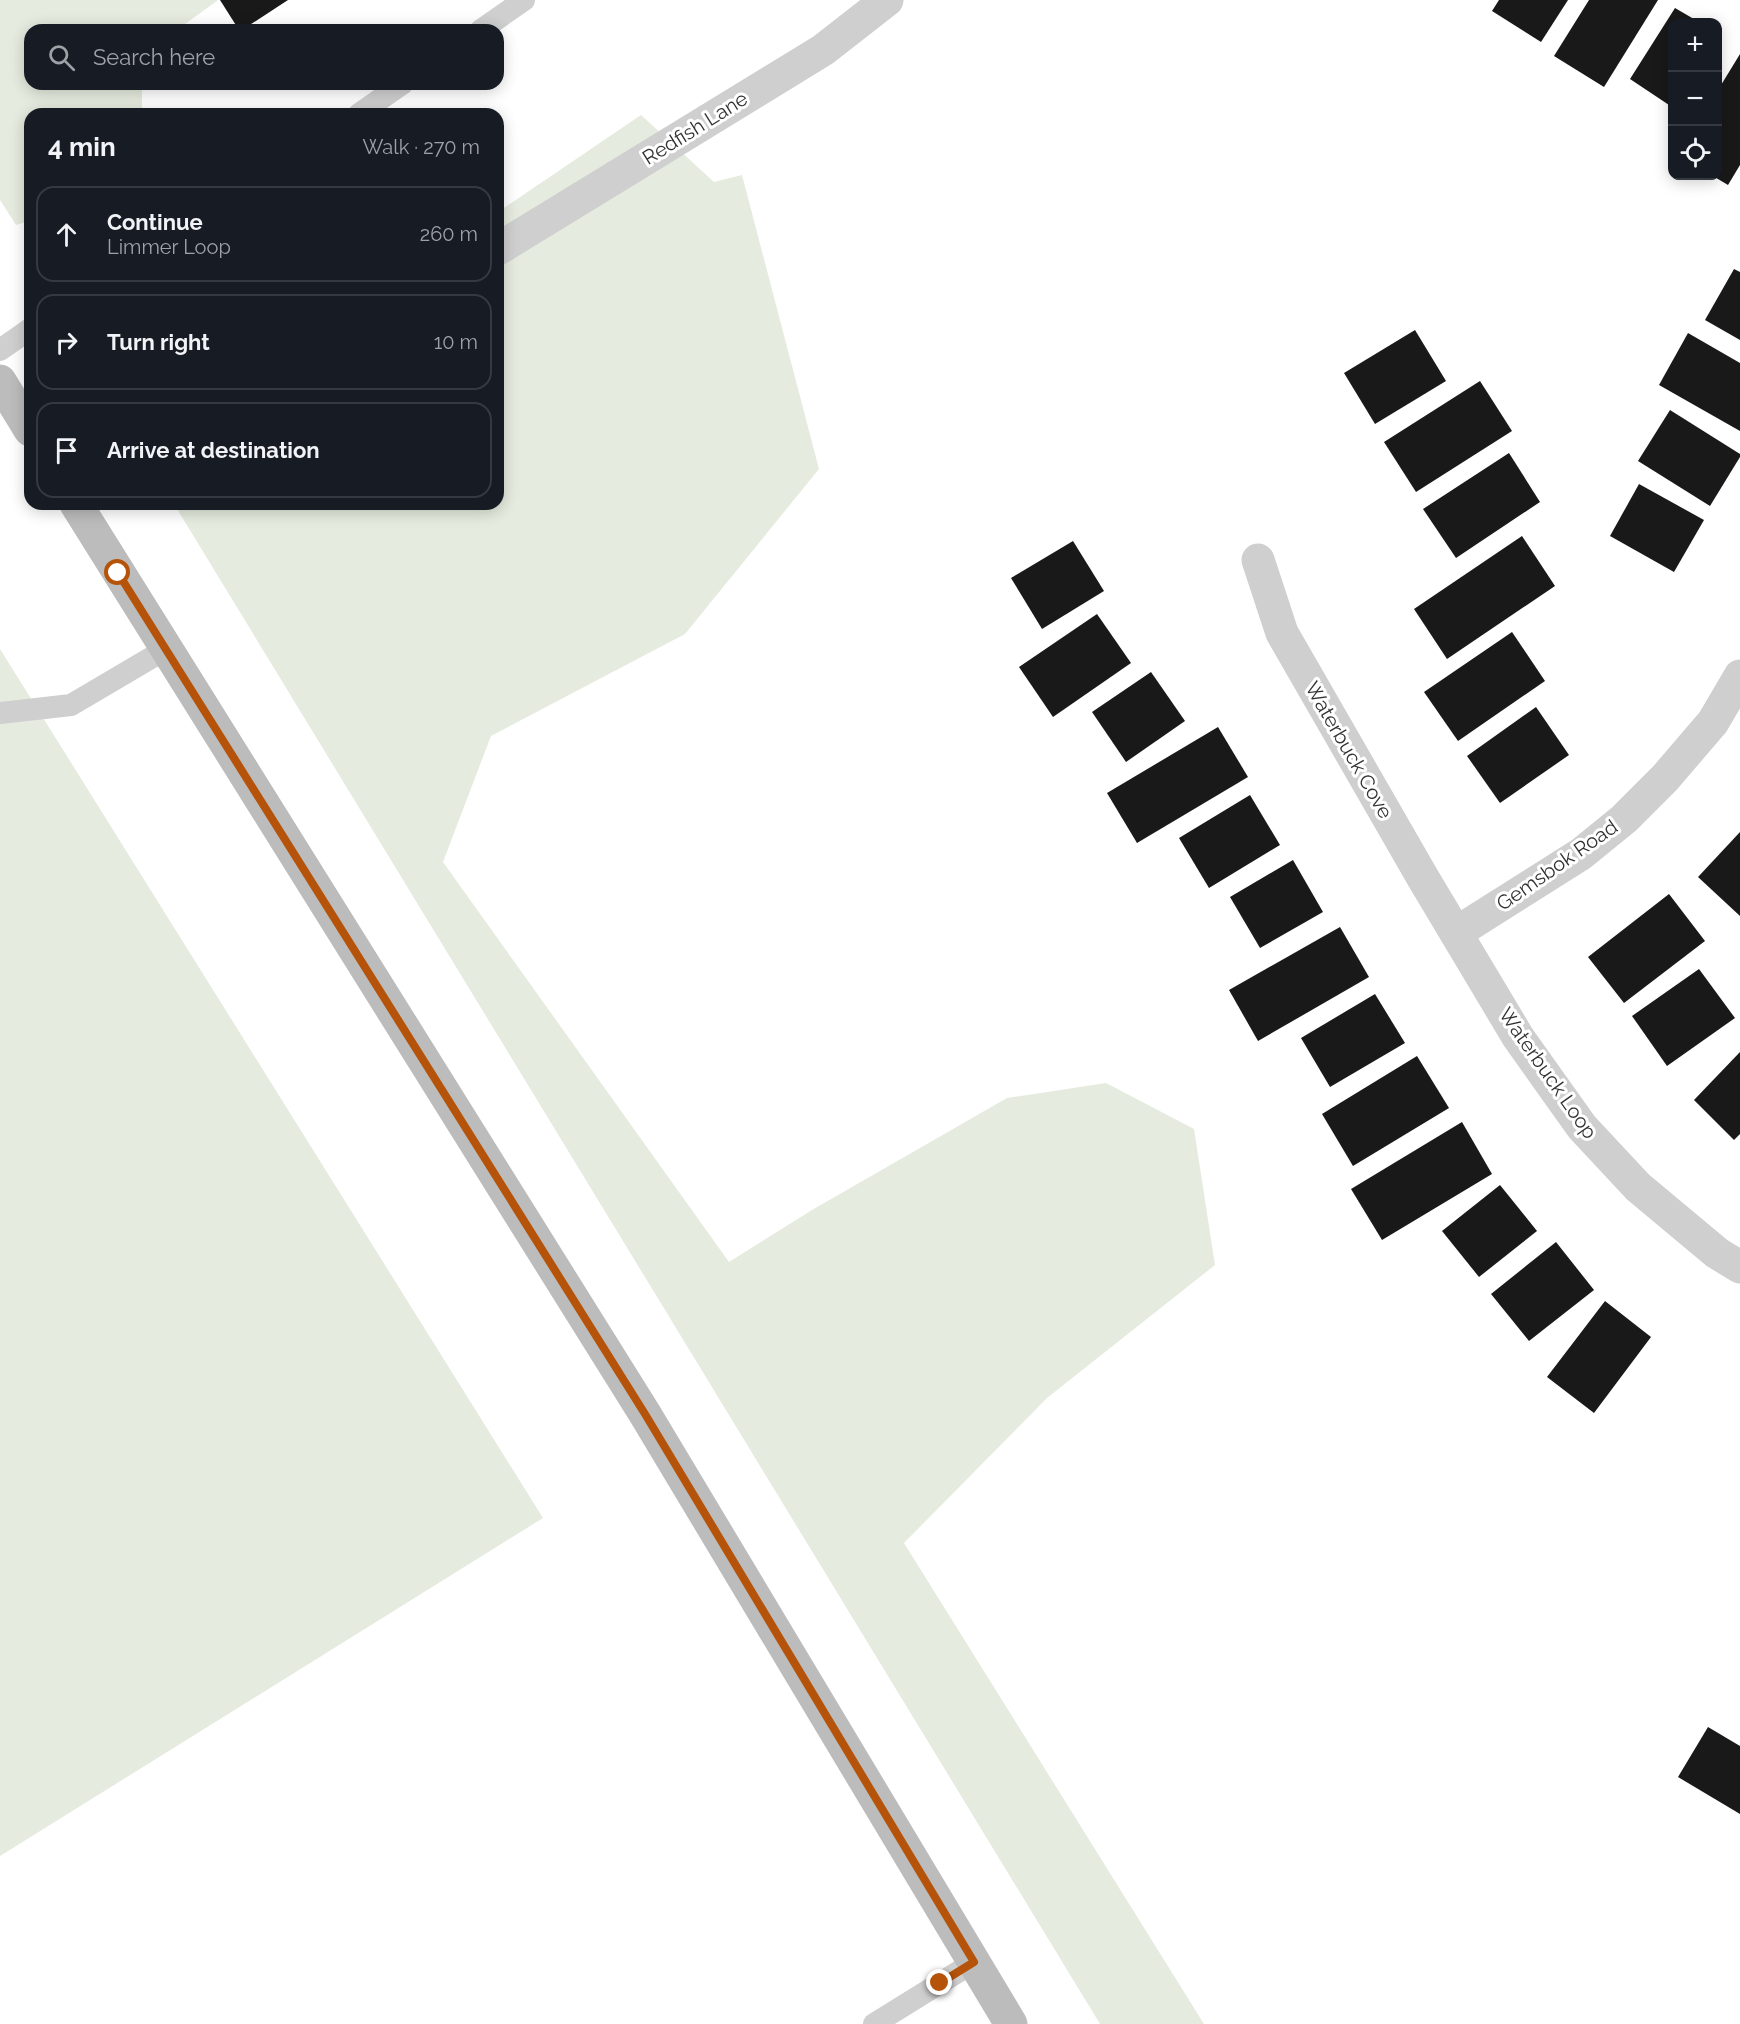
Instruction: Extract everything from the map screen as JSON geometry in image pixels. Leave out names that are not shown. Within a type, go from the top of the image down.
[{"type":"street","name":"Redfish Lane","points":[[504,245],[823,50],[886,0]]},
{"type":"street","points":[[0,381],[24,420]]},
{"type":"street","points":[[83,510],[166,649],[645,1414],[1011,2024]]},
{"type":"street","name":"Waterbuck Cove","points":[[1258,560],[1282,633],[1456,933]]},
{"type":"street","name":"Gemsbok Road","points":[[1456,933],[1581,854],[1624,819],[1665,778],[1713,722],[1740,676]]},
{"type":"street","name":"Waterbuck Loop","points":[[1456,933],[1518,1037],[1582,1127],[1638,1187],[1717,1253],[1740,1267]]},
{"type":"lane","points":[[490,24],[524,0]]},
{"type":"lane","points":[[368,108],[393,90]]},
{"type":"lane","points":[[0,350],[24,334]]},
{"type":"lane","points":[[0,713],[71,705],[166,649]]},
{"type":"lane","points":[[874,2024],[974,1962]]},
{"type":"shaded area","points":[[0,0],[218,0],[185,24],[24,24],[24,90],[142,90],[142,108],[24,108],[24,223],[16,225],[0,200]]},
{"type":"shaded area","points":[[641,115],[714,182],[742,175],[819,469],[685,634],[491,736],[443,862],[729,1262],[812,1210],[1007,1098],[1106,1083],[1194,1129],[1215,1265],[1047,1398],[904,1543],[1204,2024],[1100,2024],[178,510],[504,510],[504,208]]},
{"type":"shaded area","points":[[0,649],[543,1518],[0,1856]]},
{"type":"building","points":[[220,0],[288,0],[251,24],[235,24]]},
{"type":"building","points":[[1499,0],[1568,0],[1541,42],[1492,11]]},
{"type":"building","points":[[1589,0],[1658,0],[1604,87],[1554,56]]},
{"type":"building","points":[[1675,8],[1692,18],[1669,18]]},
{"type":"building","points":[[1668,19],[1668,104],[1630,79]]},
{"type":"building","points":[[1740,54],[1740,165],[1728,185],[1720,180],[1722,180],[1722,83]]},
{"type":"building","points":[[1734,269],[1740,272],[1740,340],[1705,320]]},
{"type":"building","points":[[1415,330],[1446,381],[1375,424],[1344,373]]},
{"type":"building","points":[[1688,333],[1740,363],[1740,431],[1659,385]]},
{"type":"building","points":[[1480,381],[1512,431],[1416,492],[1384,442]]},
{"type":"building","points":[[1670,410],[1740,454],[1710,506],[1638,461]]},
{"type":"building","points":[[1509,453],[1540,502],[1456,558],[1423,509]]},
{"type":"building","points":[[1639,484],[1704,520],[1674,572],[1610,536]]},
{"type":"building","points":[[1522,536],[1555,586],[1447,659],[1414,609]]},
{"type":"building","points":[[1073,541],[1104,591],[1042,629],[1011,578]]},
{"type":"building","points":[[1097,614],[1131,663],[1053,717],[1019,667]]},
{"type":"building","points":[[1512,632],[1545,681],[1458,741],[1424,692]]},
{"type":"building","points":[[1151,672],[1185,721],[1126,762],[1092,712]]},
{"type":"building","points":[[1536,707],[1569,755],[1500,803],[1467,756]]},
{"type":"building","points":[[1218,727],[1248,777],[1137,843],[1107,793]]},
{"type":"building","points":[[1250,795],[1280,845],[1209,888],[1179,838]]},
{"type":"building","points":[[1740,832],[1740,916],[1698,877]]},
{"type":"building","points":[[1293,860],[1323,912],[1260,948],[1230,897]]},
{"type":"building","points":[[1669,894],[1705,941],[1624,1003],[1588,957]]},
{"type":"building","points":[[1340,927],[1369,977],[1258,1041],[1229,990]]},
{"type":"building","points":[[1699,969],[1735,1018],[1667,1066],[1632,1016]]},
{"type":"building","points":[[1375,994],[1405,1043],[1330,1087],[1301,1038]]},
{"type":"building","points":[[1740,1052],[1740,1134],[1734,1140],[1694,1100]]},
{"type":"building","points":[[1417,1056],[1449,1108],[1353,1166],[1322,1114]]},
{"type":"building","points":[[1462,1122],[1492,1174],[1382,1240],[1351,1189]]},
{"type":"building","points":[[1500,1185],[1537,1231],[1479,1277],[1442,1231]]},
{"type":"building","points":[[1556,1242],[1594,1290],[1529,1341],[1491,1294]]},
{"type":"building","points":[[1605,1301],[1651,1337],[1594,1413],[1547,1377]]},
{"type":"building","points":[[1708,1727],[1740,1746],[1740,1814],[1678,1777]]},
{"type":"route","points":[[118,573],[645,1414],[974,1962],[940,1983]]}]
